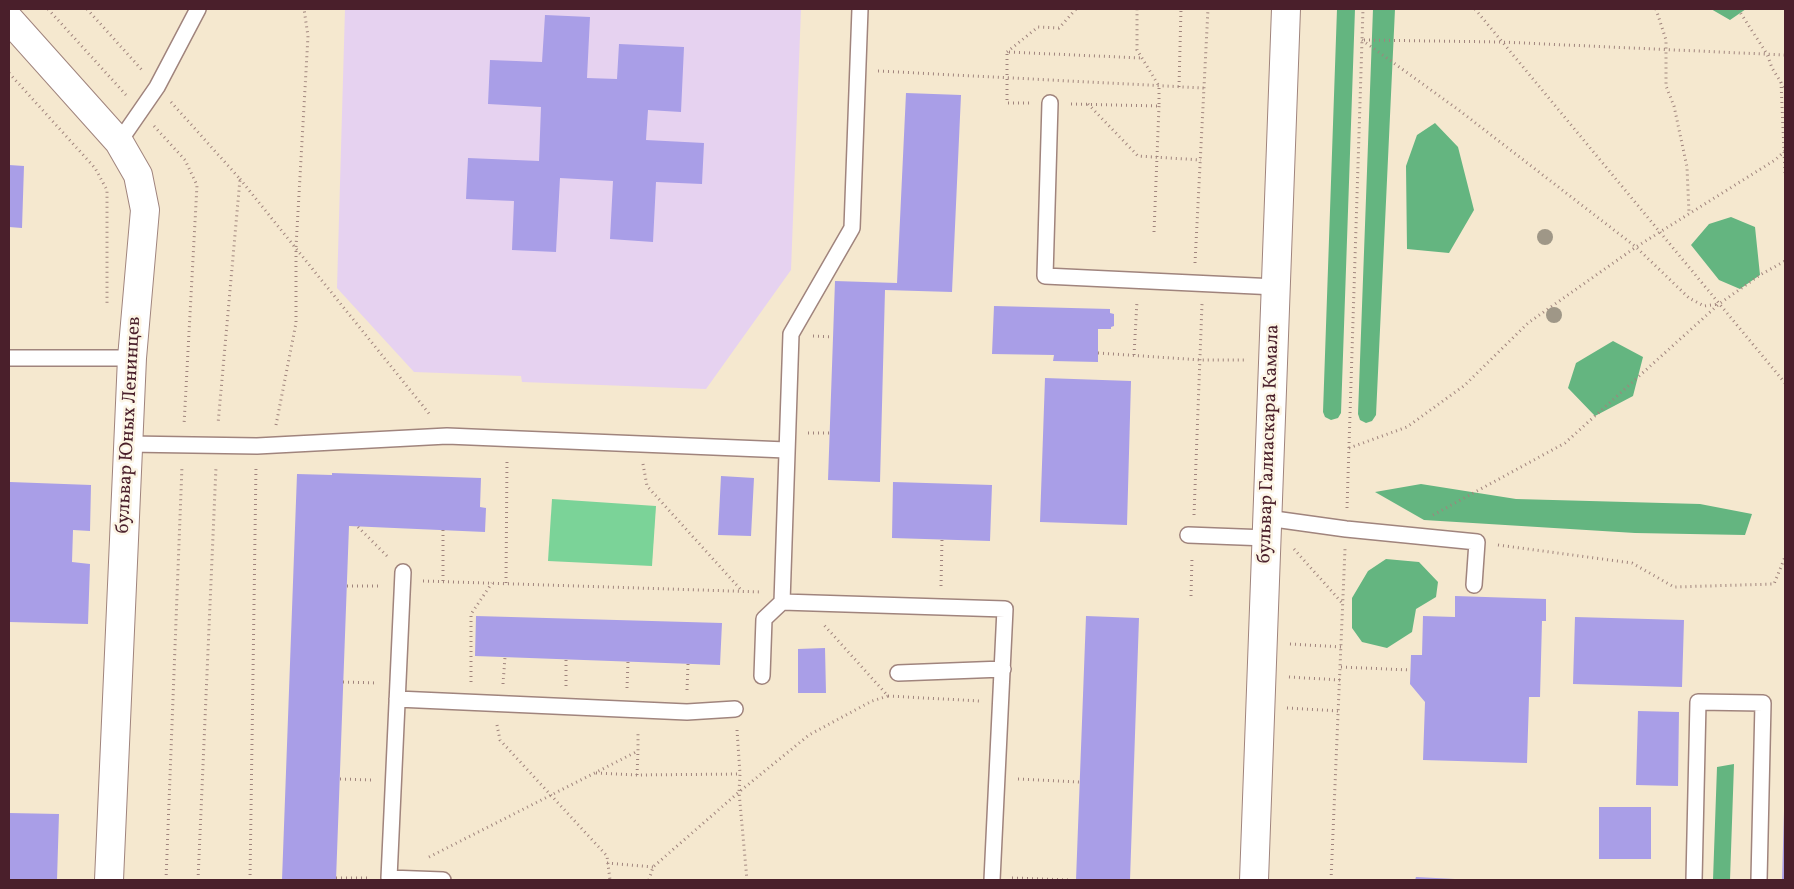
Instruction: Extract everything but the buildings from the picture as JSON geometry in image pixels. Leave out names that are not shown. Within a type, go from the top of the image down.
[{"type":"street","name":"бульвар Галиаскара Камала","points":[[1254,880],[1286,9]]},
{"type":"street","name":"бульвар Юных Ленинцев","points":[[9,19],[119,142],[138,175],[144,210],[132,358],[109,880]]},
{"type":"lane","points":[[119,142],[157,87],[198,9]]},
{"type":"lane","points":[[762,676],[764,619],[783,597],[791,334],[852,228],[860,9]]},
{"type":"lane","points":[[1050,103],[1045,276],[1276,287]]},
{"type":"lane","points":[[9,358],[132,358]]},
{"type":"lane","points":[[128,444],[257,446],[447,436],[786,450]]},
{"type":"lane","points":[[1188,535],[1267,526],[1346,529],[1477,542],[1474,585]]},
{"type":"lane","points":[[403,580],[390,878],[443,880]]},
{"type":"lane","points":[[783,597],[803,602],[1006,609],[992,879]]},
{"type":"lane","points":[[898,673],[1003,669]]},
{"type":"lane","points":[[397,699],[687,712],[735,709]]},
{"type":"lane","points":[[1694,880],[1698,702],[1763,703],[1759,880]]},
{"type":"path","points":[[272,445],[296,323],[296,248],[308,36],[304,9]]},
{"type":"path","points":[[1007,52],[1038,27],[1059,28],[1076,9]]},
{"type":"path","points":[[1138,9],[1136,50],[1159,86],[1154,232]]},
{"type":"path","points":[[1179,87],[1181,9]]},
{"type":"path","points":[[1331,880],[1342,667],[1363,9]]},
{"type":"path","points":[[1475,9],[1785,383]]},
{"type":"path","points":[[1656,9],[1666,40],[1666,86],[1674,106],[1687,167],[1689,214]]},
{"type":"path","points":[[1738,9],[1768,54],[1772,68],[1785,89]]},
{"type":"path","points":[[1362,40],[1501,42],[1785,55]]},
{"type":"path","points":[[1362,40],[1460,111],[1636,247],[1690,298],[1704,306],[1719,304]]},
{"type":"path","points":[[1007,52],[1142,58]]},
{"type":"path","points":[[1007,52],[1007,103],[1159,106]]},
{"type":"path","points":[[858,70],[1204,88]]},
{"type":"path","points":[[9,73],[95,168],[107,190],[107,313]]},
{"type":"path","points":[[1781,82],[1785,174]]},
{"type":"path","points":[[1088,104],[1138,156],[1201,160]]},
{"type":"path","points":[[1349,448],[1407,427],[1465,385],[1528,323],[1636,247],[1775,160],[1785,151]]},
{"type":"path","points":[[240,179],[447,436]]},
{"type":"path","points":[[1417,535],[1424,520],[1565,443],[1719,304],[1760,275],[1785,261]]},
{"type":"path","points":[[1134,355],[1138,280]]},
{"type":"path","points":[[1098,353],[1247,360],[1247,350]]},
{"type":"path","points":[[506,584],[507,438]]},
{"type":"path","points":[[640,444],[647,486],[742,592]]},
{"type":"path","points":[[250,880],[257,446]]},
{"type":"path","points":[[1267,526],[1344,604]]},
{"type":"path","points":[[358,527],[403,580]]},
{"type":"path","points":[[443,530],[443,582]]},
{"type":"path","points":[[941,607],[942,539]]},
{"type":"path","points":[[1477,542],[1632,563],[1674,587],[1774,584],[1785,557]]},
{"type":"path","points":[[347,586],[403,580],[742,592],[783,597]]},
{"type":"path","points":[[472,702],[471,614],[492,583]]},
{"type":"path","points":[[803,602],[888,696]]},
{"type":"path","points":[[1263,642],[1342,647]]},
{"type":"path","points":[[687,712],[688,664]]},
{"type":"path","points":[[1342,667],[1410,670]]},
{"type":"path","points":[[1262,675],[1340,680]]},
{"type":"path","points":[[343,682],[398,684]]},
{"type":"path","points":[[650,880],[653,867],[739,792],[809,735],[872,701],[888,696],[1001,702]]},
{"type":"path","points":[[491,703],[500,740],[607,856],[610,880]]},
{"type":"path","points":[[1260,707],[1339,712]]},
{"type":"path","points":[[735,709],[740,774],[739,792],[747,880]]},
{"type":"path","points":[[637,775],[639,710]]},
{"type":"path","points":[[336,878],[390,878],[638,751]]},
{"type":"path","points":[[594,772],[637,775],[740,774]]},
{"type":"path","points":[[340,778],[394,781]]},
{"type":"path","points":[[997,778],[1080,782]]},
{"type":"path","points":[[607,863],[653,867]]},
{"type":"path","points":[[992,879],[1071,880]]},
{"type":"shaded area","points":[[345,9],[801,9],[791,270],[706,389],[522,382],[521,376],[414,372],[337,288]]},
{"type":"green space","points":[[1337,9],[1355,9],[1341,413],[1338,418],[1331,420],[1325,417],[1323,412]]},
{"type":"green space","points":[[1373,9],[1395,9],[1376,415],[1372,421],[1366,423],[1360,420],[1358,414]]},
{"type":"green space","points":[[1711,9],[1746,9],[1730,20]]},
{"type":"green space","points":[[1435,123],[1458,147],[1474,210],[1449,253],[1407,249],[1406,166],[1417,135]]},
{"type":"green space","points":[[1731,217],[1755,227],[1760,275],[1740,289],[1719,280],[1691,245],[1709,224]]},
{"type":"green space","points":[[1613,341],[1643,357],[1633,396],[1595,416],[1568,388],[1576,363]]},
{"type":"green space","points":[[1421,484],[1516,499],[1700,504],[1752,514],[1745,535],[1635,533],[1424,520],[1375,492]]},
{"type":"green space","points":[[552,499],[656,506],[652,566],[548,561]]},
{"type":"green space","points":[[1386,559],[1419,562],[1438,582],[1436,597],[1416,609],[1412,632],[1387,648],[1362,642],[1352,628],[1352,598],[1368,571]]},
{"type":"green space","points":[[1734,764],[1730,880],[1713,880],[1717,767]]}]
